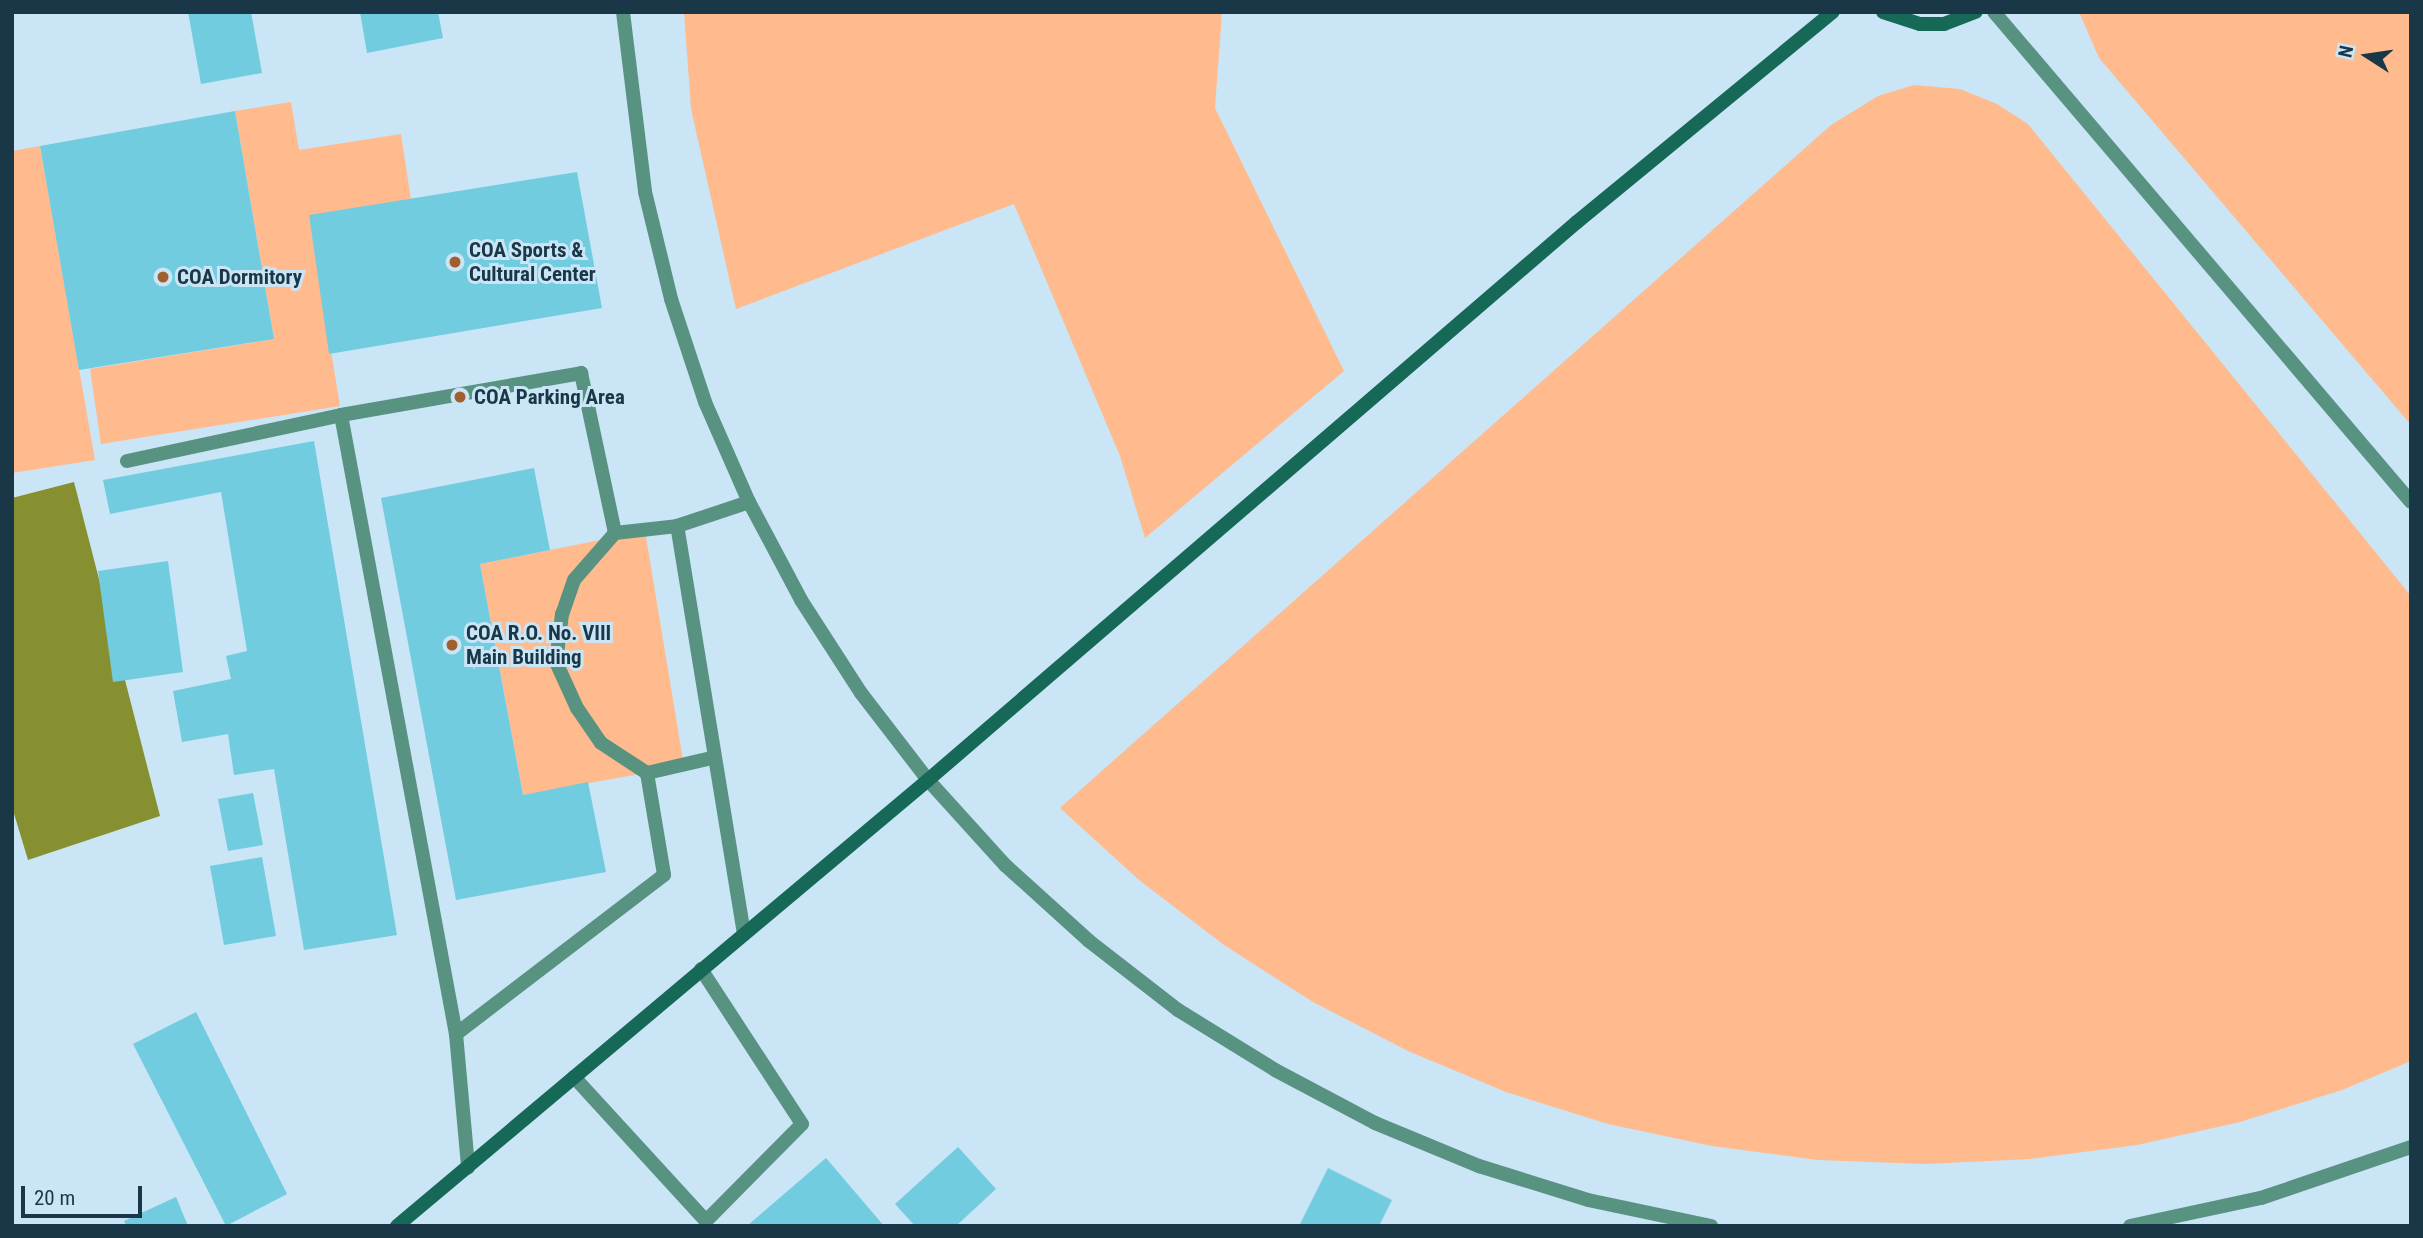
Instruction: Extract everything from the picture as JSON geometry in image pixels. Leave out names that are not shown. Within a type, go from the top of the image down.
[{"type":"main road","points":[[397,1226],[928,780],[1577,222],[1833,12]]},
{"type":"main road","points":[[1882,12],[1920,24],[1944,24],[1976,12]]},
{"type":"street","points":[[623,12],[645,192],[671,299],[705,402],[749,502],[801,600],[861,693],[928,780],[1005,864],[1089,941],[1178,1010],[1275,1070],[1375,1123],[1479,1166],[1588,1200],[1711,1226]]},
{"type":"street","points":[[1994,12],[2411,502]]},
{"type":"street","points":[[127,461],[341,415],[580,373],[615,533]]},
{"type":"street","points":[[341,415],[456,1034],[468,1167]]},
{"type":"street","points":[[712,758],[647,773],[601,743],[577,708],[556,662],[562,614],[574,580],[615,533],[677,526],[749,502]]},
{"type":"street","points":[[677,526],[712,758],[744,934]]},
{"type":"street","points":[[456,1034],[664,875],[647,773]]},
{"type":"street","points":[[574,1077],[706,1221],[802,1124],[701,970]]},
{"type":"street","points":[[2130,1226],[2261,1198],[2411,1147]]},
{"type":"shaded area","points":[[684,12],[1222,12],[1215,108],[1344,371],[1145,538],[1120,456],[1014,204],[736,309],[691,109]]},
{"type":"shaded area","points":[[2079,12],[2411,12],[2411,425],[2099,58]]},
{"type":"shaded area","points":[[1914,85],[1960,89],[1997,104],[2028,124],[2411,596],[2411,1061],[2342,1090],[2240,1122],[2137,1145],[2031,1159],[1924,1164],[1818,1160],[1712,1146],[1608,1124],[1506,1092],[1408,1051],[1313,1002],[1224,945],[1139,880],[1060,808],[1831,125],[1878,96]]},
{"type":"shaded area","points":[[291,102],[299,150],[401,134],[411,200],[309,216],[340,406],[101,444],[90,369],[274,339],[235,111]]},
{"type":"shaded area","points":[[40,146],[95,460],[12,473],[12,151]]},
{"type":"shaded area","points":[[74,482],[160,816],[28,860],[12,807],[12,498]]},
{"type":"shaded area","points":[[645,531],[684,766],[523,795],[480,564]]},
{"type":"building","points":[[188,12],[251,12],[262,73],[201,84]]},
{"type":"building","points":[[360,12],[438,12],[443,38],[367,53]]},
{"type":"building","name":"COA Dormitory","points":[[235,111],[274,339],[79,370],[40,146]]},
{"type":"building","name":"COA Sports & Cultural Center","points":[[577,172],[602,308],[329,354],[309,215]]},
{"type":"building","points":[[314,441],[397,935],[304,950],[274,769],[234,775],[228,734],[182,742],[173,691],[231,679],[226,656],[247,651],[221,492],[110,514],[103,480]]},
{"type":"building","name":"COA R.O. No. VIII Main Building","points":[[534,468],[550,550],[480,564],[523,795],[588,782],[606,872],[456,900],[381,498]]},
{"type":"building","points":[[168,561],[183,672],[113,682],[98,571]]},
{"type":"building","points":[[253,793],[263,845],[228,851],[218,799]]},
{"type":"building","points":[[262,857],[276,936],[224,945],[210,866]]},
{"type":"building","points":[[196,1012],[287,1194],[226,1226],[133,1044]]},
{"type":"building","points":[[958,1147],[996,1189],[956,1226],[915,1226],[895,1204]]},
{"type":"building","points":[[826,1158],[884,1226],[747,1226]]},
{"type":"building","points":[[1328,1168],[1392,1200],[1379,1226],[1299,1226]]},
{"type":"building","points":[[176,1197],[188,1226],[126,1226],[124,1221]]},
{"type":"place","name":"COA Sports & Cultural Center","points":[[455,262]]},
{"type":"place","name":"COA Dormitory","points":[[163,277]]},
{"type":"place","name":"COA Parking Area","points":[[460,397]]},
{"type":"place","name":"COA R.O. No. VIII Main Building","points":[[452,645]]}]
